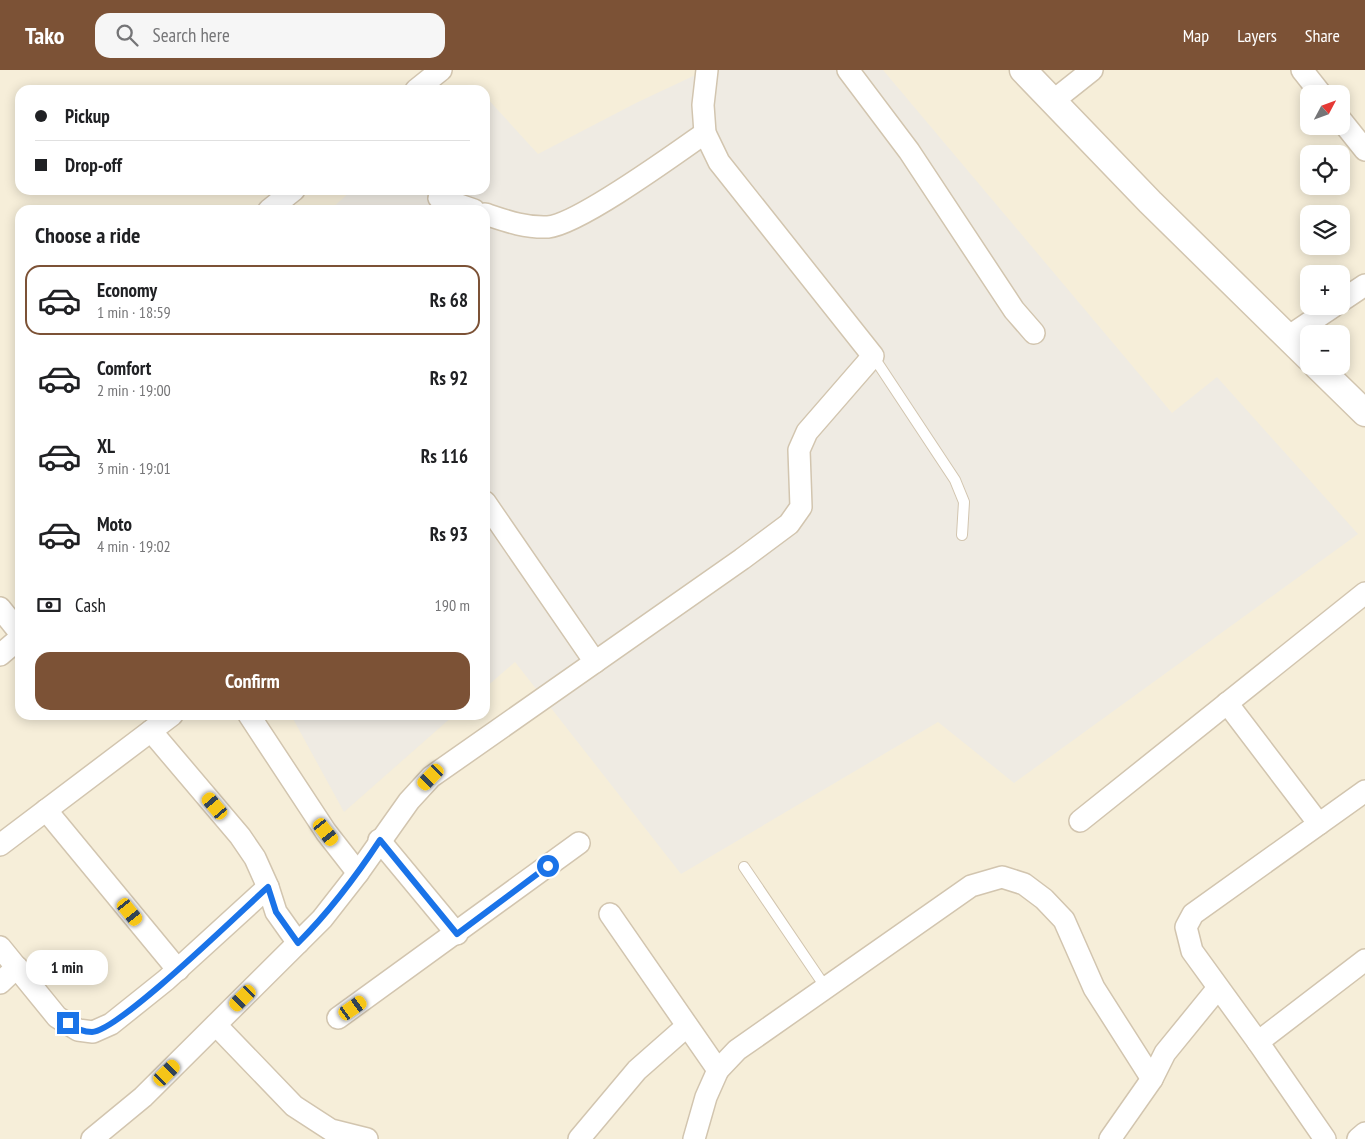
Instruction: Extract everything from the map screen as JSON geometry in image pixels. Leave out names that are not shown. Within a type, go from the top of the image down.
[{"type":"street","points":[[422,85],[441,70]]},
{"type":"street","points":[[98,1138],[143,1097],[322,919],[358,873],[409,801],[431,777],[742,559],[789,524],[801,507],[798,465],[799,450],[807,432],[873,356],[719,162],[705,133],[702,105],[707,70]]},
{"type":"street","points":[[848,70],[909,151],[1014,310],[1034,333]]},
{"type":"street","points":[[1023,70],[1150,202],[1300,349]]},
{"type":"street","points":[[1053,101],[1092,70]]},
{"type":"street","points":[[1302,70],[1314,85]]},
{"type":"street","points":[[1350,131],[1365,150]]},
{"type":"street","points":[[490,216],[520,226],[550,227],[575,217],[612,195],[705,133]]},
{"type":"street","points":[[439,198],[459,205]]},
{"type":"street","points":[[1350,295],[1365,285]]},
{"type":"street","points":[[1288,337],[1321,315]]},
{"type":"street","points":[[1326,375],[1365,413]]},
{"type":"street","points":[[490,509],[595,662]]},
{"type":"street","points":[[1080,820],[1365,593]]},
{"type":"street","points":[[0,608],[15,627]]},
{"type":"street","points":[[0,654],[15,642]]},
{"type":"street","points":[[1227,704],[1319,824]]},
{"type":"street","points":[[0,845],[165,720]]},
{"type":"street","points":[[252,720],[326,832],[358,873]]},
{"type":"street","points":[[151,731],[240,836],[254,858],[268,887],[276,912],[298,943]]},
{"type":"street","points":[[1325,1139],[1192,951],[1186,927],[1193,914],[1365,791]]},
{"type":"street","points":[[46,810],[178,970]]},
{"type":"street","points":[[380,840],[457,934]]},
{"type":"street","points":[[338,1018],[457,934],[579,843]]},
{"type":"street","points":[[694,1139],[706,1096],[718,1070],[737,1050],[971,886],[1002,877],[1024,884],[1044,899],[1064,920],[1094,988],[1152,1079]]},
{"type":"street","points":[[0,947],[57,1017],[78,1030],[93,1032],[111,1024],[178,970],[268,887]]},
{"type":"street","points":[[610,914],[718,1070]]},
{"type":"street","points":[[1258,1042],[1365,960]]},
{"type":"street","points":[[0,983],[17,967]]},
{"type":"street","points":[[1110,1139],[1152,1079],[1165,1053],[1218,988]]},
{"type":"street","points":[[216,1025],[294,1106],[331,1130],[365,1139]]},
{"type":"street","points":[[579,1139],[637,1070],[687,1026]]},
{"type":"street","points":[[1358,1139],[1365,1134]]},
{"type":"lane","points":[[873,356],[955,480],[964,502],[965,516],[962,535]]},
{"type":"lane","points":[[744,867],[826,988]]},
{"type":"shaded area","points":[[0,70],[1365,70],[1365,1139],[0,1139]]},
{"type":"shaded area","points":[[706,70],[883,70],[1172,413],[1217,377],[1358,534],[1014,783],[938,722],[681,874],[515,662],[490,684],[490,205],[336,205],[346,195],[490,195],[490,101],[538,154],[636,103]]},
{"type":"shaded area","points":[[294,720],[448,720],[344,812]]},
{"type":"route","points":[[68,1023],[78,1030],[93,1032],[111,1024],[166,980],[268,887],[276,912],[288,933],[298,943],[322,919],[358,873],[380,840],[457,934],[548,866]]}]
